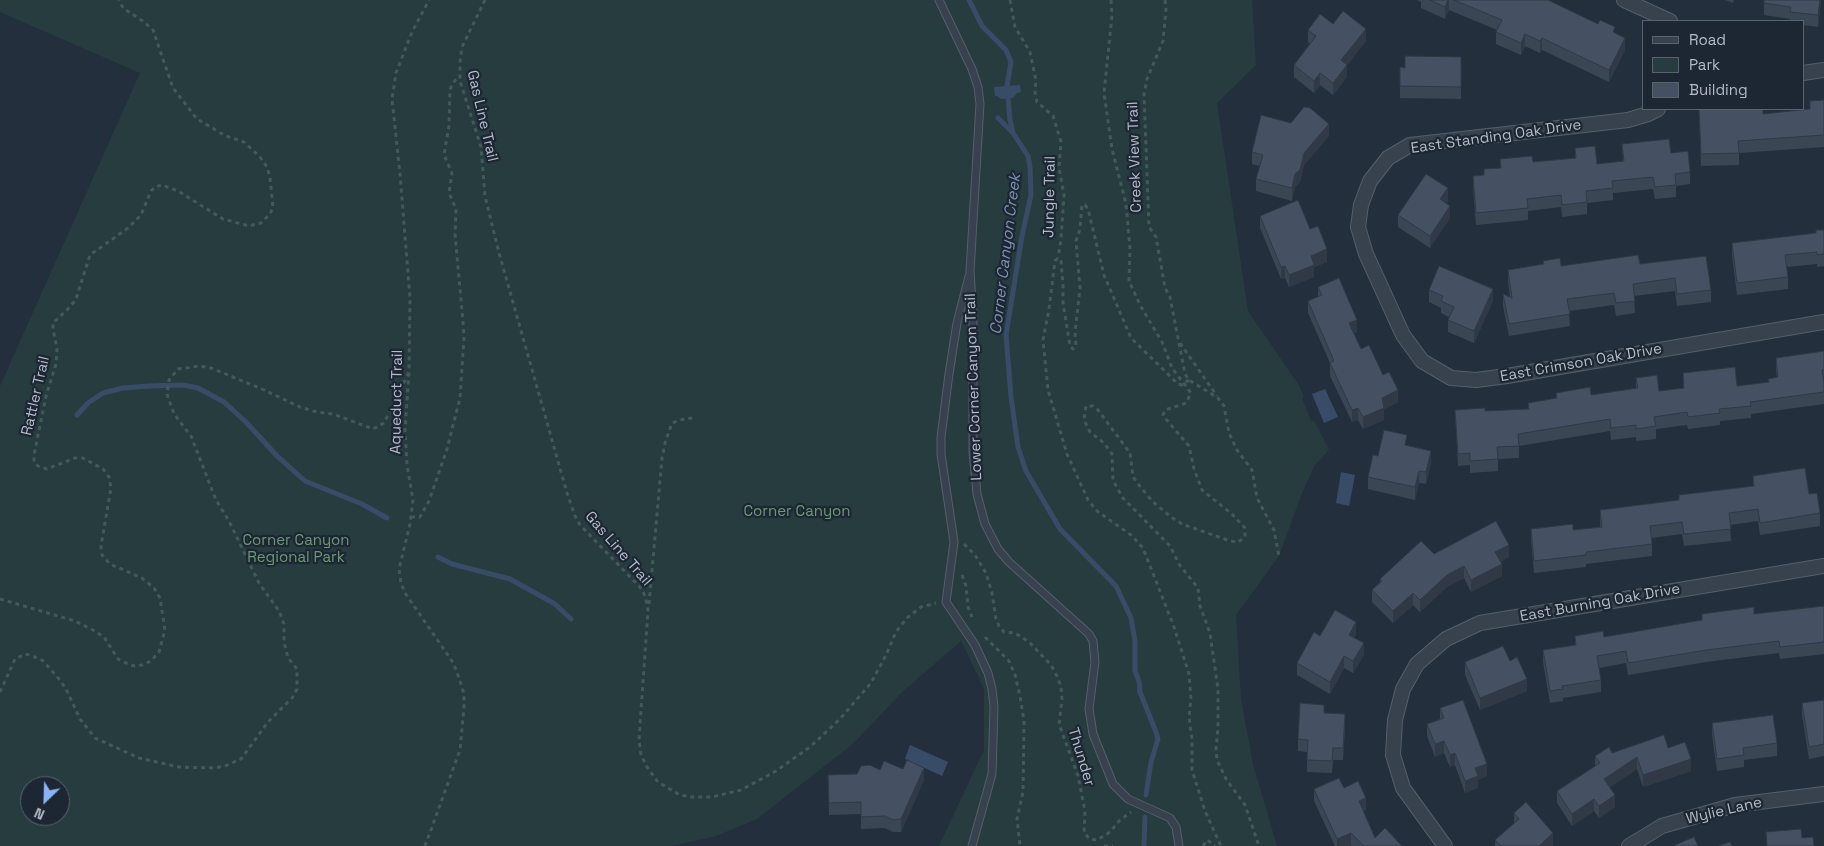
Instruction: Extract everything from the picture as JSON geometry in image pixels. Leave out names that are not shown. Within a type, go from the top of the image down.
[{"type":"street","points":[[1624,0],[1668,20]]},
{"type":"street","points":[[1804,74],[1824,70]]},
{"type":"street","name":"East Standing Oak Drive","points":[[1383,290],[1366,254],[1358,227],[1361,206],[1370,181],[1388,158],[1410,145],[1628,120],[1656,110]]},
{"type":"street","name":"East Crimson Oak Drive","points":[[1383,290],[1403,335],[1422,361],[1451,378],[1476,380],[1824,322]]},
{"type":"street","name":"East Burning Oak Drive","points":[[1445,846],[1404,788],[1393,755],[1395,720],[1403,689],[1417,664],[1446,639],[1480,623],[1824,566]]},
{"type":"street","name":"Wylie Lane","points":[[1629,846],[1662,826],[1735,805],[1824,794]]},
{"type":"lane","name":"Lower Corner Canyon Trail","points":[[939,0],[972,69],[978,87],[980,117],[970,271],[973,316],[973,451],[977,494],[985,524],[998,549],[1009,562],[1089,634],[1093,641],[1095,662],[1089,710],[1093,734],[1113,784],[1128,799],[1166,815],[1174,821],[1180,846]]},
{"type":"lane","points":[[970,271],[957,323],[941,437],[943,473],[954,542],[946,602],[975,645],[988,672],[994,707],[992,774],[972,846]]},
{"type":"path","name":"Rattler Trail","points":[[0,598],[75,621],[93,630],[104,637],[118,659],[126,664],[134,666],[151,661],[159,652],[165,630],[160,598],[154,588],[142,578],[110,564],[102,555],[101,546],[111,488],[109,477],[103,469],[83,458],[75,458],[47,469],[38,466],[34,462],[46,396],[56,364],[57,349],[53,323],[76,299],[90,254],[128,228],[141,214],[151,191],[155,187],[162,185],[178,191],[222,219],[249,226],[261,224],[270,214],[273,207],[270,178],[260,157],[244,142],[226,136],[197,118],[173,88],[153,30],[123,8],[119,0]]},
{"type":"path","name":"Aqueduct Trail","points":[[426,846],[460,750],[464,707],[461,682],[452,661],[410,601],[401,583],[399,569],[411,518],[413,500],[407,464],[405,430],[409,372],[410,298],[392,99],[396,73],[412,32],[429,0]]},
{"type":"path","name":"Gas Line Trail","points":[[485,0],[462,47],[459,76],[481,147],[485,196],[566,494],[580,525],[643,590],[648,610],[639,740],[641,755],[658,782],[680,795],[712,797],[741,790],[776,771],[810,748],[839,720],[871,683],[896,632],[907,618],[921,607],[946,602]]},
{"type":"path","name":"Jungle Trail","points":[[1010,0],[1015,27],[1030,52],[1036,81],[1035,92],[1037,102],[1053,116],[1061,142],[1059,168],[1064,195],[1058,258]]},
{"type":"path","points":[[1111,0],[1112,16],[1104,93],[1112,150],[1126,204],[1130,248],[1129,281],[1140,305],[1162,342],[1172,368],[1191,393],[1188,402],[1165,410],[1163,415],[1188,446],[1198,483],[1202,490],[1232,514],[1245,528],[1245,537],[1238,542],[1230,541],[1182,524],[1162,509],[1138,485],[1134,477],[1130,453],[1098,410],[1093,406],[1086,406],[1084,420],[1090,432],[1104,443],[1112,454],[1114,480],[1122,497],[1170,546],[1179,564],[1198,588],[1200,606],[1210,633],[1218,689],[1217,760],[1226,779],[1245,805],[1259,846]]},
{"type":"path","name":"Creek View Trail","points":[[1164,0],[1166,9],[1163,41],[1147,79],[1144,94],[1149,227],[1156,237],[1165,288],[1170,297],[1180,342],[1183,369],[1189,380]]},
{"type":"path","points":[[411,518],[420,517],[430,501],[447,448],[460,398],[463,330],[455,234],[456,209],[449,193],[452,173],[444,155],[449,126],[450,90],[452,84],[459,76]]},
{"type":"path","points":[[1218,398],[1189,380],[1181,385],[1176,382],[1131,338],[1104,275],[1090,218],[1085,205],[1082,205],[1080,229],[1076,241],[1080,288],[1075,333],[1076,346],[1073,349],[1070,346],[1063,303],[1061,261],[1058,258],[1055,261],[1043,340],[1048,390],[1067,454],[1088,500],[1097,511],[1131,535],[1143,548],[1174,628],[1189,674],[1192,770],[1205,811],[1221,846]]},
{"type":"path","name":"Creek View Trail","points":[[1180,342],[1225,408],[1229,432],[1233,442],[1252,470],[1257,498],[1274,530],[1280,556]]},
{"type":"path","points":[[0,692],[15,659],[25,654],[30,655],[42,660],[60,680],[80,719],[89,732],[102,741],[139,758],[179,767],[214,768],[225,766],[240,759],[268,722],[292,698],[297,689],[297,669],[288,658],[284,642],[284,624],[279,612],[259,583],[229,521],[216,500],[191,436],[172,409],[167,394],[169,380],[178,369],[200,366],[211,368],[300,407],[333,414],[373,429],[384,423],[409,372]]},
{"type":"path","points":[[648,610],[665,443],[672,423],[693,418]]},
{"type":"path","name":"Thunder","points":[[954,542],[966,545],[982,564],[990,585],[999,626],[1004,632],[1015,633],[1029,642],[1051,665],[1057,676],[1061,687],[1062,699],[1059,724],[1078,776],[1084,811],[1084,833],[1090,839],[1097,840],[1110,832],[1129,812],[1143,806]]},
{"type":"path","points":[[1204,846],[1207,840],[1215,846]]},
{"type":"path","points":[[1104,846],[1114,846]]},
{"type":"green space","name":"Corner Canyon Regional Park","points":[[0,0],[1252,0],[1256,65],[1217,103],[1248,311],[1298,384],[1304,396],[1302,398],[1311,421],[1314,420],[1329,450],[1315,465],[1302,493],[1279,556],[1236,615],[1241,699],[1253,764],[1277,846],[939,846],[984,750],[984,689],[961,641],[901,693],[854,743],[757,819],[716,836],[672,846],[0,846],[0,386],[140,73],[0,12]]},
{"type":"water","points":[[1020,85],[1021,92],[1017,93],[1013,98],[1001,99],[995,96],[994,87]]},
{"type":"water","points":[[1325,389],[1338,417],[1324,423],[1312,394]]},
{"type":"water","points":[[1341,472],[1355,475],[1349,506],[1336,503]]},
{"type":"water","points":[[910,745],[948,762],[942,776],[905,759]]},
{"type":"building","points":[[1430,0],[1448,0],[1445,7]]},
{"type":"building","points":[[1454,0],[1548,0],[1598,24],[1600,20],[1615,27],[1613,32],[1625,38],[1609,70],[1542,38],[1540,41],[1525,34],[1521,43],[1496,32],[1502,20]]},
{"type":"building","points":[[1764,0],[1820,0],[1818,15],[1790,12],[1791,7],[1764,3]]},
{"type":"building","points":[[1343,11],[1366,29],[1341,60],[1347,65],[1333,83],[1320,73],[1314,81],[1294,65],[1316,36],[1308,30],[1320,14],[1333,24]]},
{"type":"building","points":[[1405,56],[1461,57],[1461,87],[1400,86],[1400,67],[1405,68]]},
{"type":"building","points":[[1824,100],[1824,135],[1738,141],[1739,153],[1701,154],[1699,110],[1763,110],[1763,114],[1810,109],[1810,101]]},
{"type":"building","points":[[1304,107],[1310,108],[1329,124],[1304,153],[1300,170],[1295,174],[1292,188],[1256,179],[1263,155],[1252,152],[1261,115],[1291,123]]},
{"type":"building","points":[[1669,139],[1671,153],[1688,151],[1690,172],[1675,174],[1676,185],[1655,187],[1653,177],[1612,181],[1613,188],[1586,191],[1587,202],[1562,205],[1561,195],[1527,199],[1528,208],[1476,213],[1473,176],[1484,175],[1484,169],[1501,168],[1500,159],[1532,156],[1533,162],[1576,158],[1575,148],[1595,146],[1597,164],[1624,161],[1622,144]]},
{"type":"building","points":[[1426,174],[1448,188],[1440,199],[1450,206],[1430,236],[1398,215]]},
{"type":"building","points":[[1298,200],[1310,229],[1318,226],[1327,249],[1311,256],[1314,265],[1289,275],[1285,266],[1281,267],[1260,216]]},
{"type":"building","points":[[1816,230],[1824,230],[1824,254],[1817,255],[1817,252],[1785,255],[1788,277],[1737,283],[1732,243],[1816,233]]},
{"type":"building","points":[[1638,255],[1640,264],[1706,256],[1711,290],[1677,294],[1675,278],[1633,284],[1635,301],[1616,303],[1614,293],[1567,299],[1570,314],[1509,324],[1503,294],[1512,298],[1508,270],[1544,264],[1543,261],[1560,258],[1561,266]]},
{"type":"building","points":[[1439,266],[1493,289],[1474,331],[1448,320],[1454,307],[1441,301],[1443,296],[1429,290]]},
{"type":"building","points":[[1339,278],[1357,320],[1349,323],[1361,349],[1369,345],[1383,375],[1389,372],[1398,390],[1382,398],[1384,408],[1363,417],[1358,408],[1352,410],[1330,363],[1334,361],[1308,301],[1322,295],[1318,287]]},
{"type":"building","points":[[1824,351],[1824,370],[1822,370],[1824,392],[1750,402],[1751,406],[1719,409],[1720,413],[1688,417],[1687,412],[1654,417],[1656,426],[1636,429],[1636,425],[1611,428],[1610,419],[1518,434],[1519,446],[1497,447],[1498,459],[1470,461],[1470,453],[1458,454],[1455,410],[1485,408],[1485,411],[1529,409],[1528,403],[1557,398],[1556,393],[1590,387],[1591,395],[1638,388],[1636,378],[1657,375],[1659,391],[1684,388],[1683,373],[1735,367],[1737,386],[1769,382],[1768,379],[1778,377],[1776,358]]},
{"type":"building","points":[[1384,430],[1407,435],[1405,445],[1431,451],[1426,472],[1419,471],[1415,487],[1368,477],[1373,455],[1378,456]]},
{"type":"building","points":[[1805,468],[1809,494],[1817,493],[1820,513],[1760,523],[1758,509],[1729,513],[1731,529],[1684,534],[1682,522],[1650,526],[1652,544],[1534,561],[1531,529],[1573,524],[1573,530],[1602,527],[1600,510],[1679,500],[1679,495],[1754,486],[1753,476]]},
{"type":"building","points":[[1496,521],[1509,545],[1495,552],[1502,564],[1471,580],[1464,566],[1447,575],[1420,600],[1413,593],[1393,611],[1372,590],[1382,581],[1380,579],[1421,541],[1434,554]]},
{"type":"building","points":[[1824,606],[1824,642],[1780,647],[1779,641],[1706,650],[1628,663],[1626,651],[1597,656],[1601,680],[1562,686],[1563,689],[1550,691],[1543,650],[1576,645],[1575,636],[1603,631],[1604,637],[1702,620],[1702,614],[1754,607],[1754,614]]},
{"type":"building","points":[[1335,610],[1356,622],[1349,635],[1364,643],[1353,661],[1344,656],[1330,682],[1297,663],[1314,632],[1320,636]]},
{"type":"building","points":[[1503,646],[1510,661],[1517,657],[1527,679],[1480,698],[1465,662]]},
{"type":"building","points":[[1463,700],[1487,764],[1475,768],[1478,776],[1465,781],[1455,753],[1450,755],[1444,741],[1435,744],[1427,724],[1444,718],[1440,708]]},
{"type":"building","points":[[1824,700],[1824,744],[1809,747],[1802,703]]},
{"type":"building","points":[[1300,703],[1324,705],[1324,713],[1345,714],[1343,748],[1333,748],[1332,761],[1307,760],[1308,740],[1298,739]]},
{"type":"building","points":[[1773,715],[1777,743],[1743,748],[1744,755],[1717,759],[1712,723]]},
{"type":"building","points":[[1664,735],[1668,748],[1685,742],[1691,759],[1643,775],[1637,757],[1604,779],[1615,795],[1599,806],[1594,799],[1572,814],[1557,791],[1600,763],[1595,756],[1609,747],[1612,753]]},
{"type":"building","points":[[907,760],[924,768],[901,819],[893,820],[885,816],[861,817],[861,802],[829,803],[828,775],[857,774],[861,766],[870,765],[880,770],[884,761],[903,769]]},
{"type":"building","points":[[1339,778],[1344,788],[1358,781],[1366,798],[1359,801],[1375,838],[1385,828],[1402,846],[1364,846],[1351,833],[1337,839],[1314,789]]},
{"type":"building","points":[[1526,802],[1553,833],[1539,846],[1501,846],[1495,840],[1519,819],[1514,813]]},
{"type":"building","points":[[1801,829],[1802,838],[1813,837],[1814,846],[1767,846],[1766,832]]},
{"type":"building","points":[[1694,837],[1698,846],[1675,846],[1675,845]]},
{"type":"building","points":[[1730,842],[1732,846],[1718,846]]},
{"type":"waterway","name":"Corner Canyon Creek","points":[[969,0],[982,26],[1006,50],[1011,62],[1007,86],[1010,120],[1013,133],[1028,156],[1030,167],[1031,195],[1022,236],[1006,335],[1011,397],[1018,447],[1026,471],[1060,529],[1116,586],[1131,618],[1135,641],[1135,671],[1139,681],[1140,692],[1158,739],[1151,762],[1146,795]]},
{"type":"waterway","points":[[998,118],[1012,132]]},
{"type":"waterway","points":[[77,415],[88,403],[103,393],[123,388],[183,385],[198,388],[224,402],[246,422],[277,456],[305,481],[362,504],[387,518]]},
{"type":"waterway","points":[[438,557],[452,564],[510,579],[555,604],[571,619]]},
{"type":"waterway","name":"Corner Canyon Creek","points":[[1144,846],[1145,817]]},
{"type":"park label","name":"Corner Canyon","points":[[797,512]]}]
